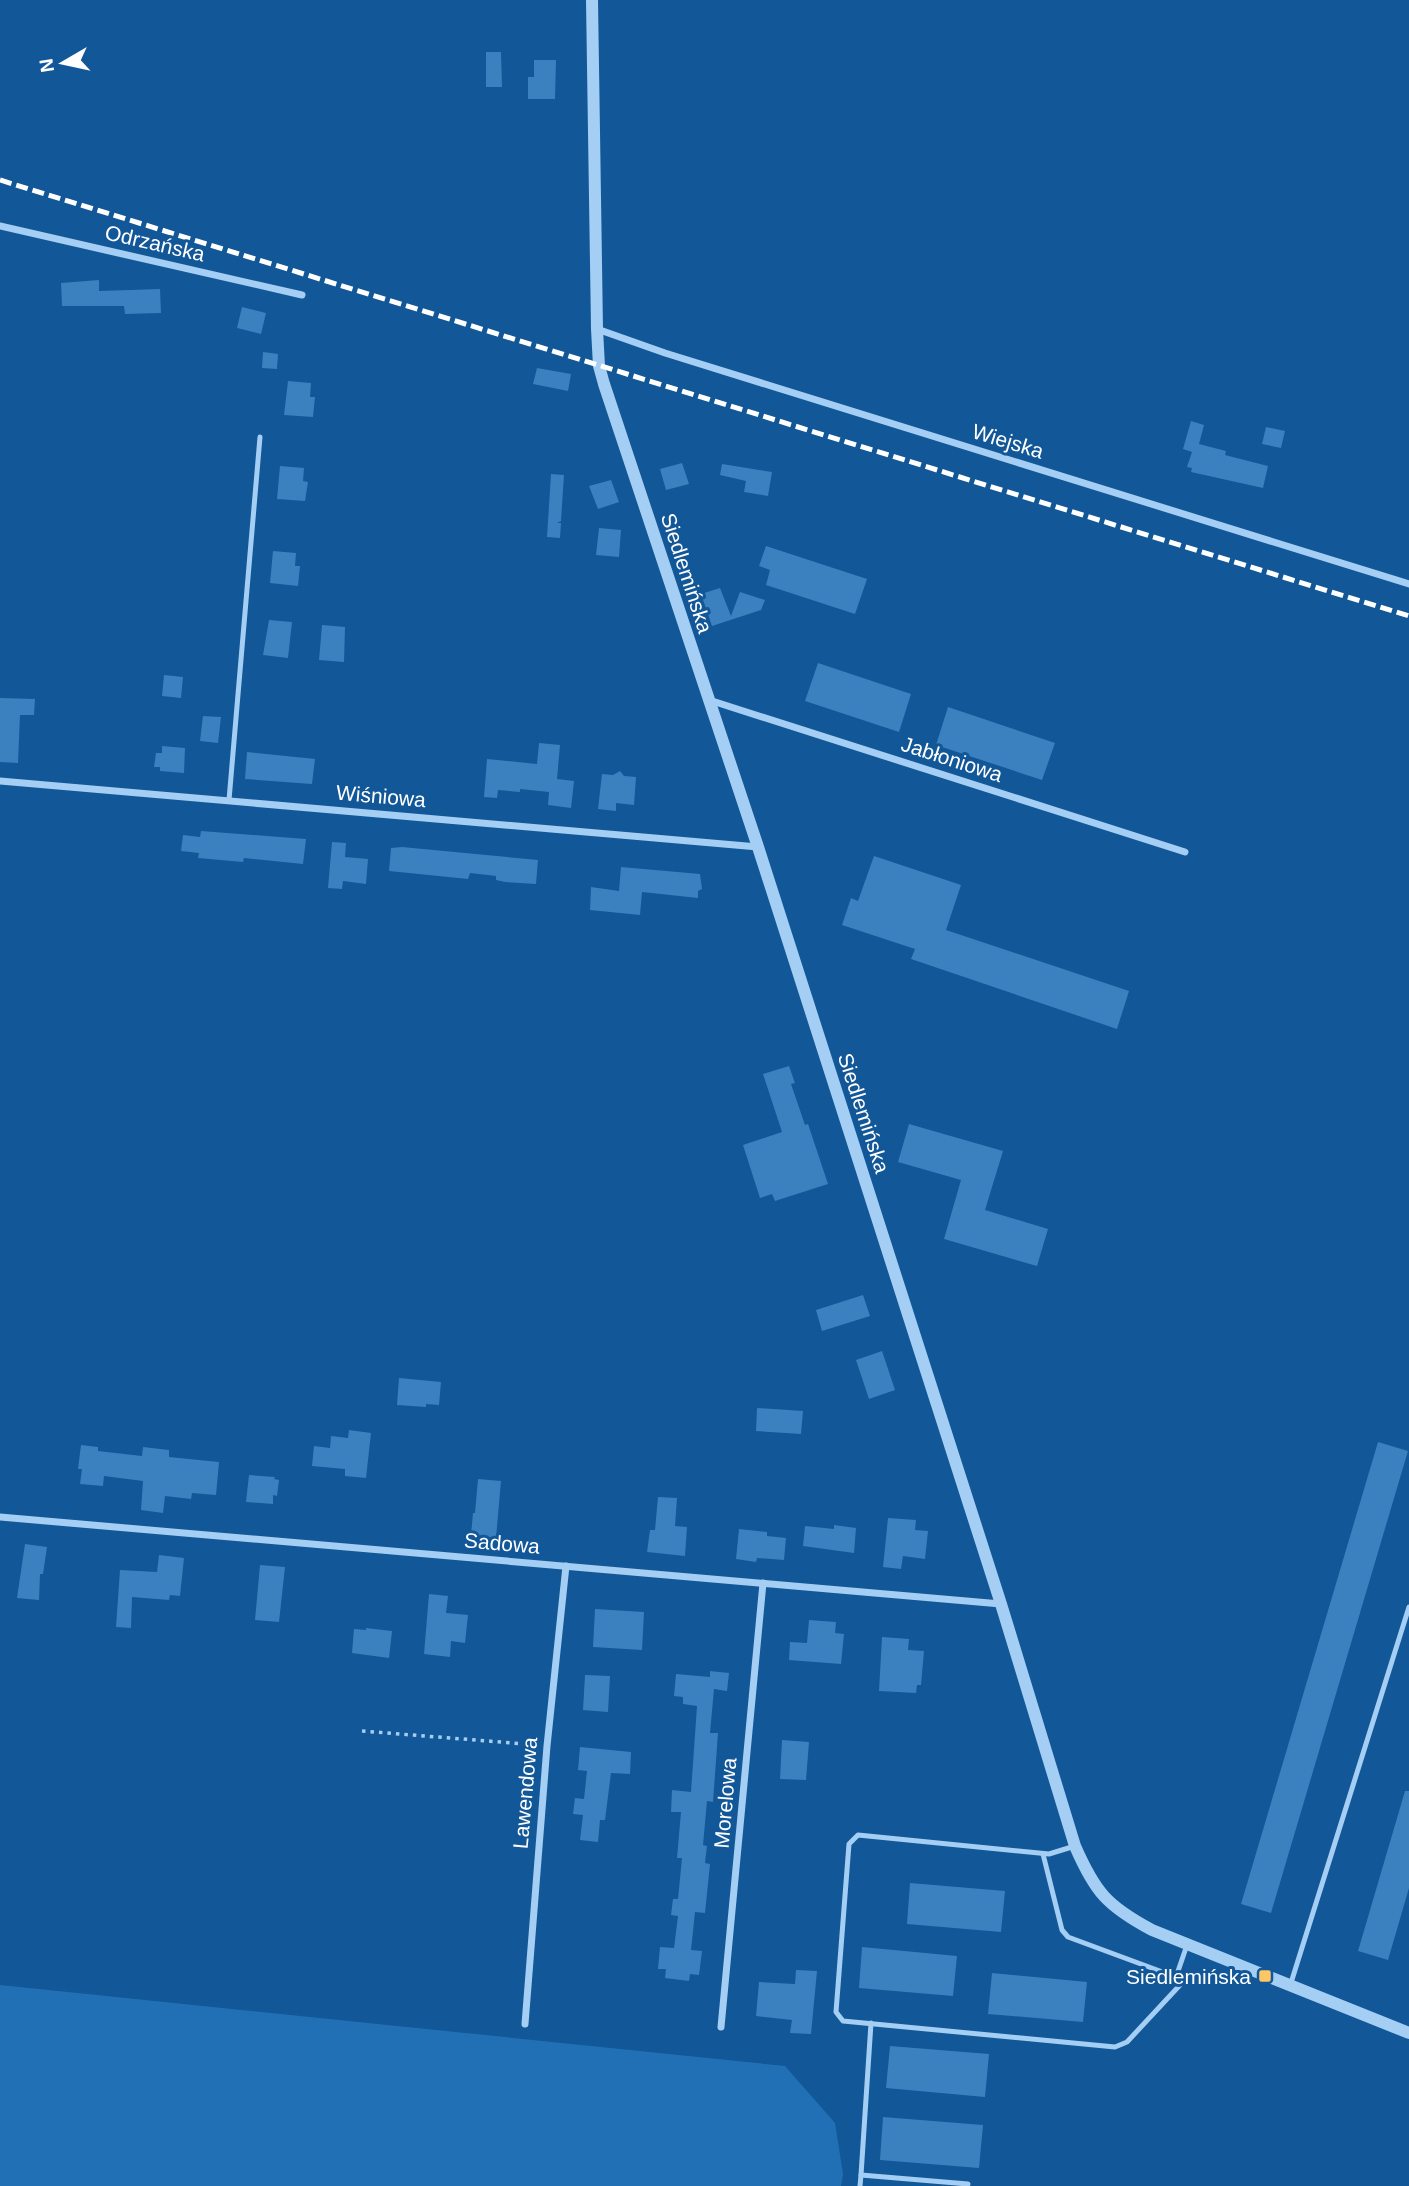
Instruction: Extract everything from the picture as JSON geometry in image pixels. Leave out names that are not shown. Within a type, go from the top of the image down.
[{"type":"street","name":"Siedlemińska","points":[[592,0],[599,366],[758,847],[1075,1846],[1088,1876],[1105,1899],[1126,1916],[1187,1945],[1409,2033]]},
{"type":"street","name":"Odrzańska","points":[[0,226],[302,295]]},
{"type":"street","name":"Wiejska","points":[[597,329],[678,357],[1409,584]]},
{"type":"street","name":"Jabłoniowa","points":[[709,700],[1185,852]]},
{"type":"street","name":"Wiśniowa","points":[[0,781],[758,847]]},
{"type":"street","name":"Sadowa","points":[[0,1517],[1000,1604]]},
{"type":"street","name":"Lawendowa","points":[[524,2024],[547,1746],[566,1566]]},
{"type":"street","name":"Morelowa","points":[[721,2027],[764,1583]]},
{"type":"lane","points":[[229,800],[260,437]]},
{"type":"lane","points":[[1290,1986],[1409,1607]]},
{"type":"lane","points":[[1043,1854],[1062,1930],[1068,1937],[1176,1977],[1180,1985],[1127,2042],[1115,2047],[843,2021],[836,2012],[849,1844],[858,1835],[1043,1854],[1075,1846]]},
{"type":"lane","points":[[1176,1977],[1187,1945]]},
{"type":"lane","points":[[860,2186],[871,2023]]},
{"type":"lane","points":[[861,2175],[968,2184],[966,2186]]},
{"type":"path","points":[[362,1731],[547,1746]]},
{"type":"shaded area","points":[[0,1985],[785,2066],[835,2123],[843,2174],[841,2186],[0,2186]]},
{"type":"building","points":[[486,52],[501,52],[502,87],[486,87]]},
{"type":"building","points":[[534,60],[556,60],[555,99],[528,99],[528,77],[534,77]]},
{"type":"building","points":[[99,280],[99,291],[160,289],[161,313],[125,314],[124,306],[62,306],[61,283]]},
{"type":"building","points":[[242,307],[266,313],[261,334],[237,328]]},
{"type":"building","points":[[263,352],[278,354],[277,369],[262,368]]},
{"type":"building","points":[[537,368],[571,374],[568,391],[533,384]]},
{"type":"building","points":[[288,381],[311,383],[310,397],[315,397],[313,417],[284,415]]},
{"type":"building","points":[[1191,421],[1204,425],[1199,444],[1226,451],[1225,455],[1268,466],[1263,488],[1191,472],[1192,468],[1187,467],[1192,452],[1183,449]]},
{"type":"building","points":[[1266,427],[1285,431],[1281,448],[1262,444]]},
{"type":"building","points":[[682,463],[689,484],[666,490],[660,469]]},
{"type":"building","points":[[722,464],[772,472],[768,496],[744,492],[746,481],[720,475]]},
{"type":"building","points":[[280,466],[304,468],[303,481],[308,482],[305,501],[277,499]]},
{"type":"building","points":[[551,474],[564,475],[561,521],[557,523],[561,523],[560,538],[547,537]]},
{"type":"building","points":[[611,480],[619,502],[598,509],[589,486]]},
{"type":"building","points":[[599,528],[621,530],[619,557],[596,555]]},
{"type":"building","points":[[766,546],[867,579],[855,614],[766,585],[770,570],[759,566]]},
{"type":"building","points":[[273,551],[296,553],[295,566],[300,566],[298,586],[270,583]]},
{"type":"building","points":[[720,588],[731,616],[740,592],[765,600],[761,610],[712,626],[701,594]]},
{"type":"building","points":[[269,620],[292,622],[288,658],[263,655]]},
{"type":"building","points":[[322,625],[345,627],[344,662],[319,660]]},
{"type":"building","points":[[818,663],[911,694],[899,732],[805,701]]},
{"type":"building","points":[[164,675],[183,677],[181,698],[162,696]]},
{"type":"building","points":[[0,698],[35,699],[34,715],[20,715],[18,763],[0,762]]},
{"type":"building","points":[[948,707],[1055,743],[1042,780],[936,745]]},
{"type":"building","points":[[203,716],[221,717],[218,743],[200,741]]},
{"type":"building","points":[[539,743],[560,745],[557,779],[574,781],[571,808],[548,805],[549,792],[498,790],[497,798],[484,797],[487,759],[537,764]]},
{"type":"building","points":[[162,746],[185,748],[184,773],[160,771],[160,767],[154,767],[156,753],[162,753]]},
{"type":"building","points":[[247,752],[315,759],[312,784],[245,779]]},
{"type":"building","points":[[620,771],[624,776],[636,777],[634,805],[616,803],[616,811],[598,809],[602,774],[613,775]]},
{"type":"building","points":[[201,831],[306,839],[303,864],[244,858],[243,862],[198,858],[199,853],[181,851],[183,835],[200,837]]},
{"type":"building","points":[[332,842],[346,843],[345,857],[368,859],[366,884],[343,881],[342,889],[328,888]]},
{"type":"building","points":[[391,848],[538,860],[536,884],[505,882],[496,880],[496,876],[470,873],[468,879],[389,871]]},
{"type":"building","points":[[874,856],[961,885],[946,930],[1129,991],[1117,1029],[911,959],[915,949],[842,925],[851,898],[858,901]]},
{"type":"building","points":[[621,867],[700,874],[702,889],[698,891],[698,898],[642,892],[640,915],[590,910],[591,887],[619,891]]},
{"type":"building","points":[[789,1066],[795,1083],[791,1084],[828,1184],[775,1201],[772,1194],[760,1198],[743,1145],[782,1132],[763,1074]]},
{"type":"building","points":[[909,1124],[1003,1151],[985,1210],[1048,1229],[1037,1266],[944,1239],[961,1180],[898,1162]]},
{"type":"building","points":[[863,1295],[870,1316],[822,1331],[816,1310]]},
{"type":"building","points":[[882,1351],[895,1390],[869,1399],[856,1360]]},
{"type":"building","points":[[399,1378],[441,1382],[439,1405],[397,1405]]},
{"type":"building","points":[[757,1408],[803,1411],[801,1434],[756,1431]]},
{"type":"building","points":[[349,1430],[371,1433],[366,1478],[345,1476],[345,1469],[312,1466],[314,1446],[330,1448],[331,1436],[348,1438]]},
{"type":"building","points":[[1378,1442],[1408,1451],[1271,1913],[1241,1904]]},
{"type":"building","points":[[81,1445],[98,1447],[98,1451],[142,1456],[143,1447],[169,1450],[169,1457],[219,1462],[216,1495],[192,1493],[191,1499],[165,1496],[163,1513],[141,1510],[143,1481],[104,1476],[103,1486],[80,1484],[82,1469],[78,1469]]},
{"type":"building","points":[[249,1475],[275,1477],[274,1479],[279,1480],[277,1496],[273,1495],[273,1504],[246,1502]]},
{"type":"building","points":[[478,1479],[501,1481],[496,1538],[471,1535]]},
{"type":"building","points":[[658,1497],[677,1498],[675,1526],[687,1527],[685,1556],[647,1552],[650,1530],[655,1530]]},
{"type":"building","points":[[888,1518],[916,1520],[915,1530],[928,1531],[925,1559],[903,1556],[901,1569],[883,1567]]},
{"type":"building","points":[[834,1525],[856,1528],[854,1553],[803,1546],[805,1526],[834,1529]]},
{"type":"building","points":[[739,1529],[767,1532],[767,1536],[786,1538],[784,1560],[757,1558],[756,1562],[736,1559]]},
{"type":"building","points":[[25,1544],[47,1547],[43,1574],[40,1574],[39,1600],[17,1598]]},
{"type":"building","points":[[159,1555],[184,1558],[180,1596],[170,1595],[169,1600],[132,1597],[131,1628],[116,1627],[120,1570],[157,1572]]},
{"type":"building","points":[[260,1565],[285,1567],[279,1622],[255,1620]]},
{"type":"building","points":[[429,1594],[448,1596],[446,1613],[468,1615],[465,1643],[451,1641],[450,1657],[424,1654]]},
{"type":"building","points":[[595,1609],[644,1612],[642,1650],[593,1647]]},
{"type":"building","points":[[809,1620],[836,1622],[835,1633],[844,1634],[841,1664],[789,1660],[790,1642],[807,1643]]},
{"type":"building","points":[[354,1629],[392,1631],[389,1658],[352,1653]]},
{"type":"building","points":[[882,1637],[909,1639],[908,1650],[924,1651],[921,1685],[917,1685],[916,1693],[879,1691]]},
{"type":"building","points":[[710,1671],[729,1673],[727,1691],[714,1689],[710,1733],[718,1733],[713,1802],[707,1801],[703,1845],[707,1846],[705,1863],[710,1864],[705,1913],[695,1912],[691,1950],[702,1951],[699,1975],[690,1974],[689,1981],[665,1978],[666,1969],[658,1969],[660,1947],[674,1948],[678,1916],[671,1915],[673,1899],[678,1899],[682,1858],[677,1858],[681,1812],[671,1812],[672,1790],[691,1792],[697,1706],[683,1704],[683,1697],[674,1696],[676,1674],[710,1677]]},
{"type":"building","points":[[585,1675],[610,1676],[608,1712],[583,1710]]},
{"type":"building","points":[[782,1740],[809,1742],[806,1780],[780,1779]]},
{"type":"building","points":[[580,1747],[631,1752],[630,1774],[611,1773],[605,1820],[600,1820],[598,1842],[580,1840],[583,1815],[573,1814],[575,1798],[584,1799],[587,1771],[578,1770]]},
{"type":"building","points":[[1405,1791],[1409,1791],[1409,1888],[1388,1960],[1358,1951]]},
{"type":"building","points":[[910,1883],[1005,1891],[1001,1932],[907,1924]]},
{"type":"building","points":[[862,1947],[957,1956],[953,1996],[859,1988]]},
{"type":"building","points":[[796,1970],[817,1971],[811,2034],[790,2033],[792,2020],[756,2016],[759,1982],[795,1984]]},
{"type":"building","points":[[992,1973],[1087,1982],[1083,2022],[988,2014]]},
{"type":"building","points":[[890,2046],[989,2054],[985,2097],[886,2088]]},
{"type":"building","points":[[883,2117],[983,2125],[979,2168],[880,2160]]},
{"type":"railway","points":[[0,180],[1409,616]]},
{"type":"place","name":"Siedlemińska","points":[[1265,1976]]}]
